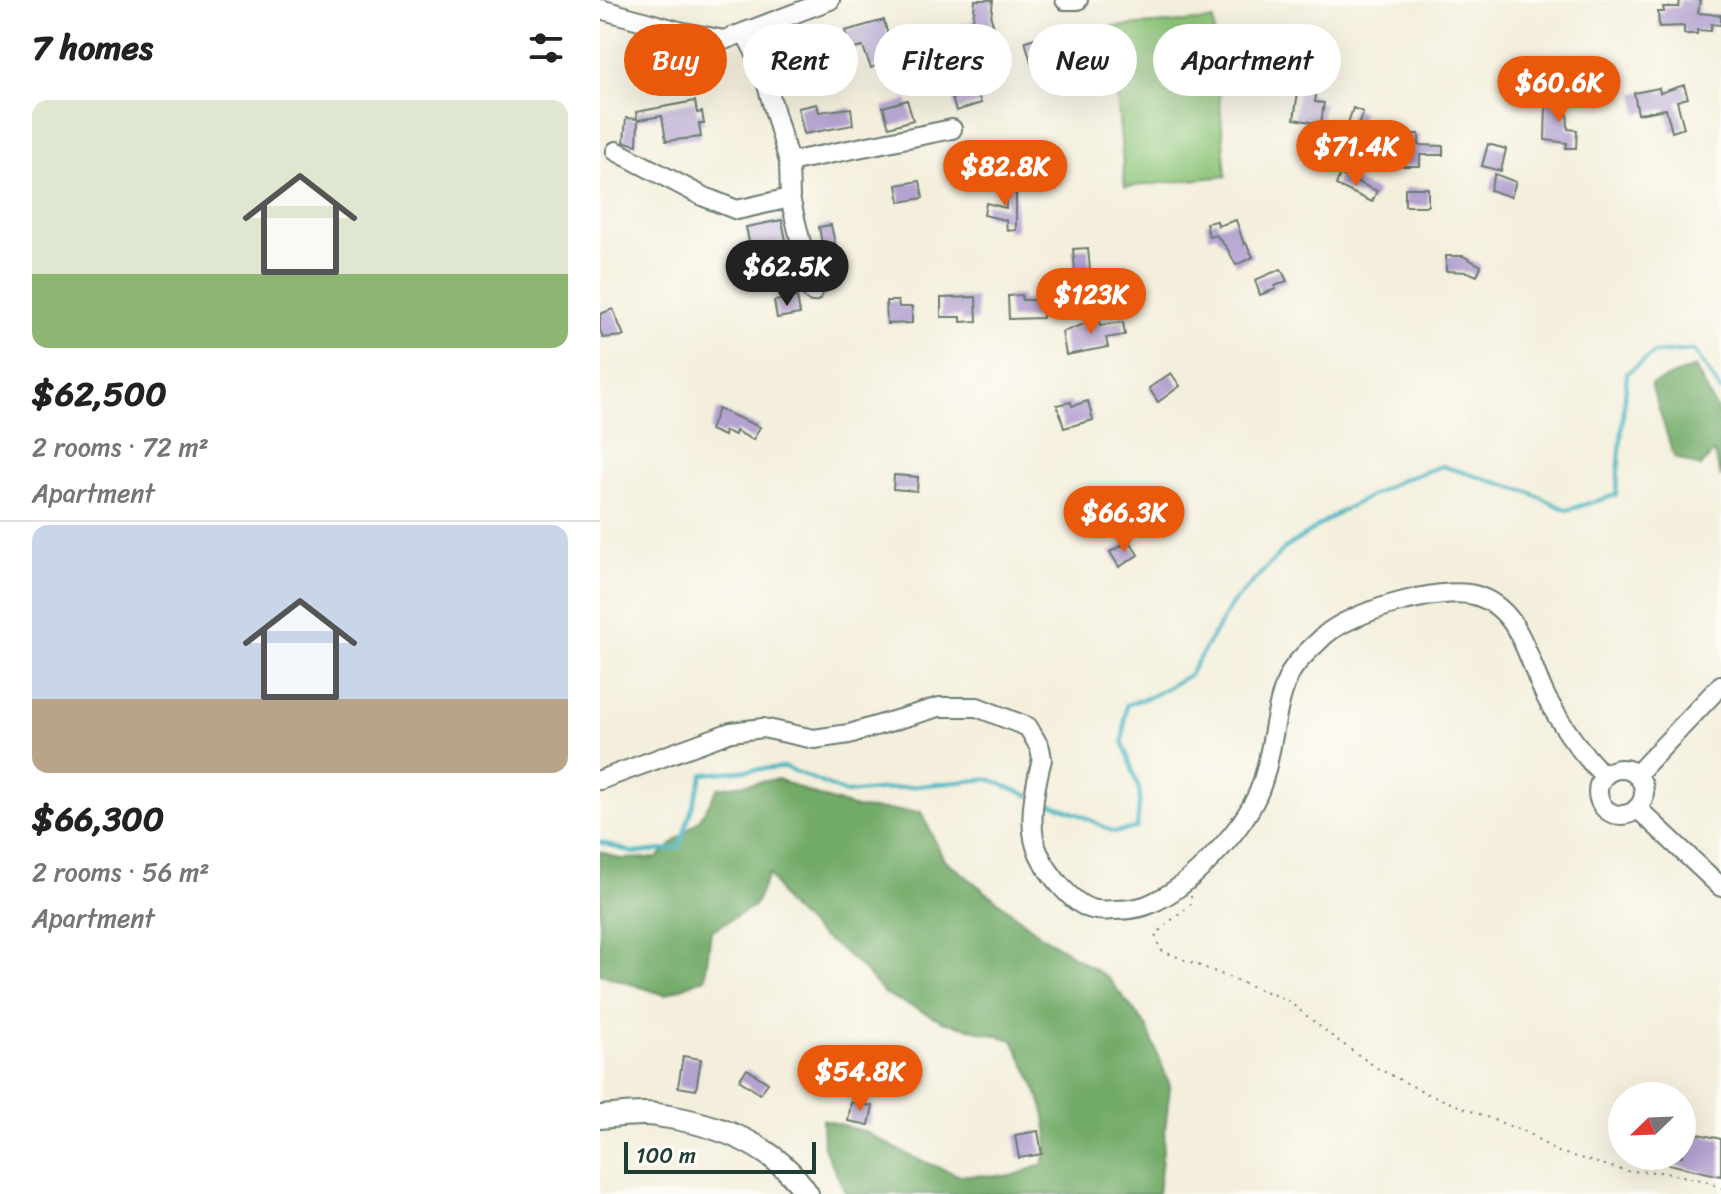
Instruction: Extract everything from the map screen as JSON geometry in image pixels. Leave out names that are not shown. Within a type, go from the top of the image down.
[{"type":"main road","points":[[600,1117],[654,1114],[729,1131],[766,1152],[797,1177],[807,1194]]},
{"type":"street","points":[[600,8],[609,0]]},
{"type":"street","points":[[768,24],[830,0]]},
{"type":"street","points":[[1065,0],[1078,0]]},
{"type":"street","points":[[600,8],[679,31],[724,40],[743,34]]},
{"type":"street","points":[[770,96],[789,162],[790,198],[813,292]]},
{"type":"street","points":[[789,162],[952,129]]},
{"type":"street","points":[[616,151],[702,196],[737,210],[790,198]]},
{"type":"street","points":[[600,780],[731,732],[763,728],[814,739],[849,734],[939,707],[977,707],[1028,727],[1040,748],[1042,759],[1032,824],[1036,849],[1051,878],[1094,911],[1132,910],[1156,901],[1188,879],[1232,834],[1257,797],[1277,715],[1292,670],[1328,632],[1385,605],[1433,594],[1473,595],[1506,613],[1522,640],[1546,698],[1579,750],[1604,776]]},
{"type":"street","points":[[1636,775],[1721,685]]},
{"type":"street","points":[[1618,769],[1636,775],[1644,791],[1637,808],[1621,815],[1607,810],[1599,798],[1600,782],[1604,776],[1618,769]]},
{"type":"street","points":[[1637,808],[1721,887]]},
{"type":"path","points":[[1188,879],[1192,903],[1162,926],[1155,938],[1162,951],[1287,1000],[1377,1068],[1428,1094],[1530,1134],[1555,1151],[1589,1163],[1626,1171],[1663,1172],[1706,1181],[1721,1188]]},
{"type":"green space","points":[[1213,20],[1213,24],[1155,24]]},
{"type":"green space","points":[[1153,24],[1153,96],[1219,96],[1226,176],[1125,187],[1117,96],[1137,96],[1137,25]]},
{"type":"green space","points":[[1695,367],[1721,418],[1721,478],[1714,452],[1700,467],[1674,457],[1651,384]]},
{"type":"green space","points":[[778,779],[856,808],[921,812],[943,858],[1042,936],[1108,978],[1147,1027],[1170,1086],[1158,1194],[846,1194],[823,1145],[822,1119],[865,1132],[910,1156],[958,1175],[1012,1176],[1042,1165],[1047,1150],[1045,1117],[1041,1101],[1013,1040],[945,1022],[885,994],[863,969],[819,935],[786,904],[769,874],[754,906],[711,931],[705,978],[665,995],[600,974],[600,851],[620,859],[657,858],[700,819],[718,788]]},
{"type":"building","points":[[975,0],[993,0],[993,24],[961,24],[973,21]]},
{"type":"building","points":[[1680,0],[1700,0],[1698,13],[1721,15],[1721,25],[1711,24],[1711,31],[1697,30],[1697,34],[1684,34],[1684,26],[1659,27],[1658,12],[1664,12],[1663,7],[1679,7]]},
{"type":"building","points":[[884,20],[885,24],[874,24],[874,67],[871,68],[863,47],[858,48],[858,27]]},
{"type":"building","points":[[1684,85],[1688,98],[1677,101],[1684,128],[1672,132],[1666,109],[1638,114],[1634,93],[1659,88],[1660,93]]},
{"type":"building","points":[[951,96],[978,96],[981,103],[956,111]]},
{"type":"building","points":[[1297,96],[1316,96],[1315,102],[1324,103],[1321,124],[1294,119]]},
{"type":"building","points":[[1567,99],[1568,129],[1577,130],[1576,148],[1566,148],[1567,143],[1545,140],[1546,100]]},
{"type":"building","points":[[907,100],[913,120],[889,127],[883,107]]},
{"type":"building","points":[[695,101],[697,113],[702,112],[704,124],[699,124],[701,137],[666,141],[662,116],[638,120],[637,145],[624,142],[626,118],[637,119],[636,112]]},
{"type":"building","points":[[817,104],[819,112],[851,108],[853,125],[804,134],[798,108]]},
{"type":"building","points":[[1353,108],[1363,112],[1355,133],[1365,138],[1359,152],[1350,147],[1347,153],[1339,150],[1341,143],[1334,140],[1340,126],[1346,129]]},
{"type":"building","points":[[1402,134],[1419,134],[1419,145],[1443,146],[1443,155],[1420,155],[1420,166],[1403,166]]},
{"type":"building","points":[[1488,144],[1506,149],[1501,171],[1482,166]]},
{"type":"building","points":[[1340,174],[1377,191],[1372,202],[1336,185]]},
{"type":"building","points":[[1495,174],[1516,182],[1511,197],[1490,190]]},
{"type":"building","points":[[920,181],[923,198],[900,202],[897,185]]},
{"type":"building","points":[[1016,183],[1016,230],[1007,231],[1006,220],[984,215],[986,203],[1006,208],[1006,184]]},
{"type":"building","points":[[1405,188],[1428,188],[1428,206],[1405,206]]},
{"type":"building","points":[[782,220],[786,241],[770,244],[779,288],[759,292],[746,227]]},
{"type":"building","points":[[1236,220],[1244,244],[1253,257],[1236,265],[1216,235],[1209,237],[1206,223],[1217,221],[1218,226]]},
{"type":"building","points":[[831,225],[841,271],[827,273],[819,227]]},
{"type":"building","points":[[1088,248],[1090,270],[1075,271],[1073,249]]},
{"type":"building","points":[[1446,256],[1463,256],[1481,266],[1477,276],[1468,272],[1446,271]]},
{"type":"building","points":[[1281,269],[1287,281],[1260,295],[1255,280]]},
{"type":"building","points":[[1022,295],[1022,300],[1043,300],[1043,318],[1009,319],[1008,296]]},
{"type":"building","points":[[797,297],[800,314],[777,318],[774,301]]},
{"type":"building","points":[[976,297],[977,321],[961,322],[961,317],[941,317],[941,298]]},
{"type":"building","points":[[886,301],[898,301],[899,307],[912,307],[912,323],[887,324]]},
{"type":"building","points":[[613,309],[624,336],[603,338],[600,314]]},
{"type":"building","points":[[1099,315],[1100,325],[1123,322],[1125,335],[1106,338],[1108,347],[1066,355],[1062,332],[1087,323],[1086,317]]},
{"type":"building","points":[[1171,373],[1180,386],[1158,402],[1149,388]]},
{"type":"building","points":[[1088,401],[1093,420],[1064,428],[1057,405],[1071,402],[1072,406]]},
{"type":"building","points":[[718,409],[760,427],[753,440],[736,431],[735,435],[725,431],[724,436],[710,430]]},
{"type":"building","points":[[894,475],[918,477],[917,491],[893,489]]},
{"type":"building","points":[[1130,541],[1138,555],[1119,567],[1110,552]]},
{"type":"building","points":[[683,1056],[701,1059],[696,1090],[678,1087]]},
{"type":"building","points":[[747,1069],[768,1083],[760,1094],[739,1080]]},
{"type":"building","points":[[851,1102],[873,1106],[869,1125],[848,1121]]},
{"type":"building","points":[[1038,1131],[1042,1154],[1019,1158],[1015,1135]]},
{"type":"building","points":[[1696,1133],[1721,1139],[1721,1176],[1695,1170]]},
{"type":"waterway","points":[[1038,799],[1114,832],[1137,828],[1140,793],[1123,742],[1126,705],[1152,696],[1189,675],[1232,604],[1284,549],[1338,513],[1399,481],[1442,466],[1529,492],[1567,510],[1616,495],[1627,373],[1654,353],[1694,350],[1721,391]]},
{"type":"waterway","points":[[600,842],[634,853],[679,848],[703,774],[785,767],[846,793],[989,779],[1030,796]]}]
